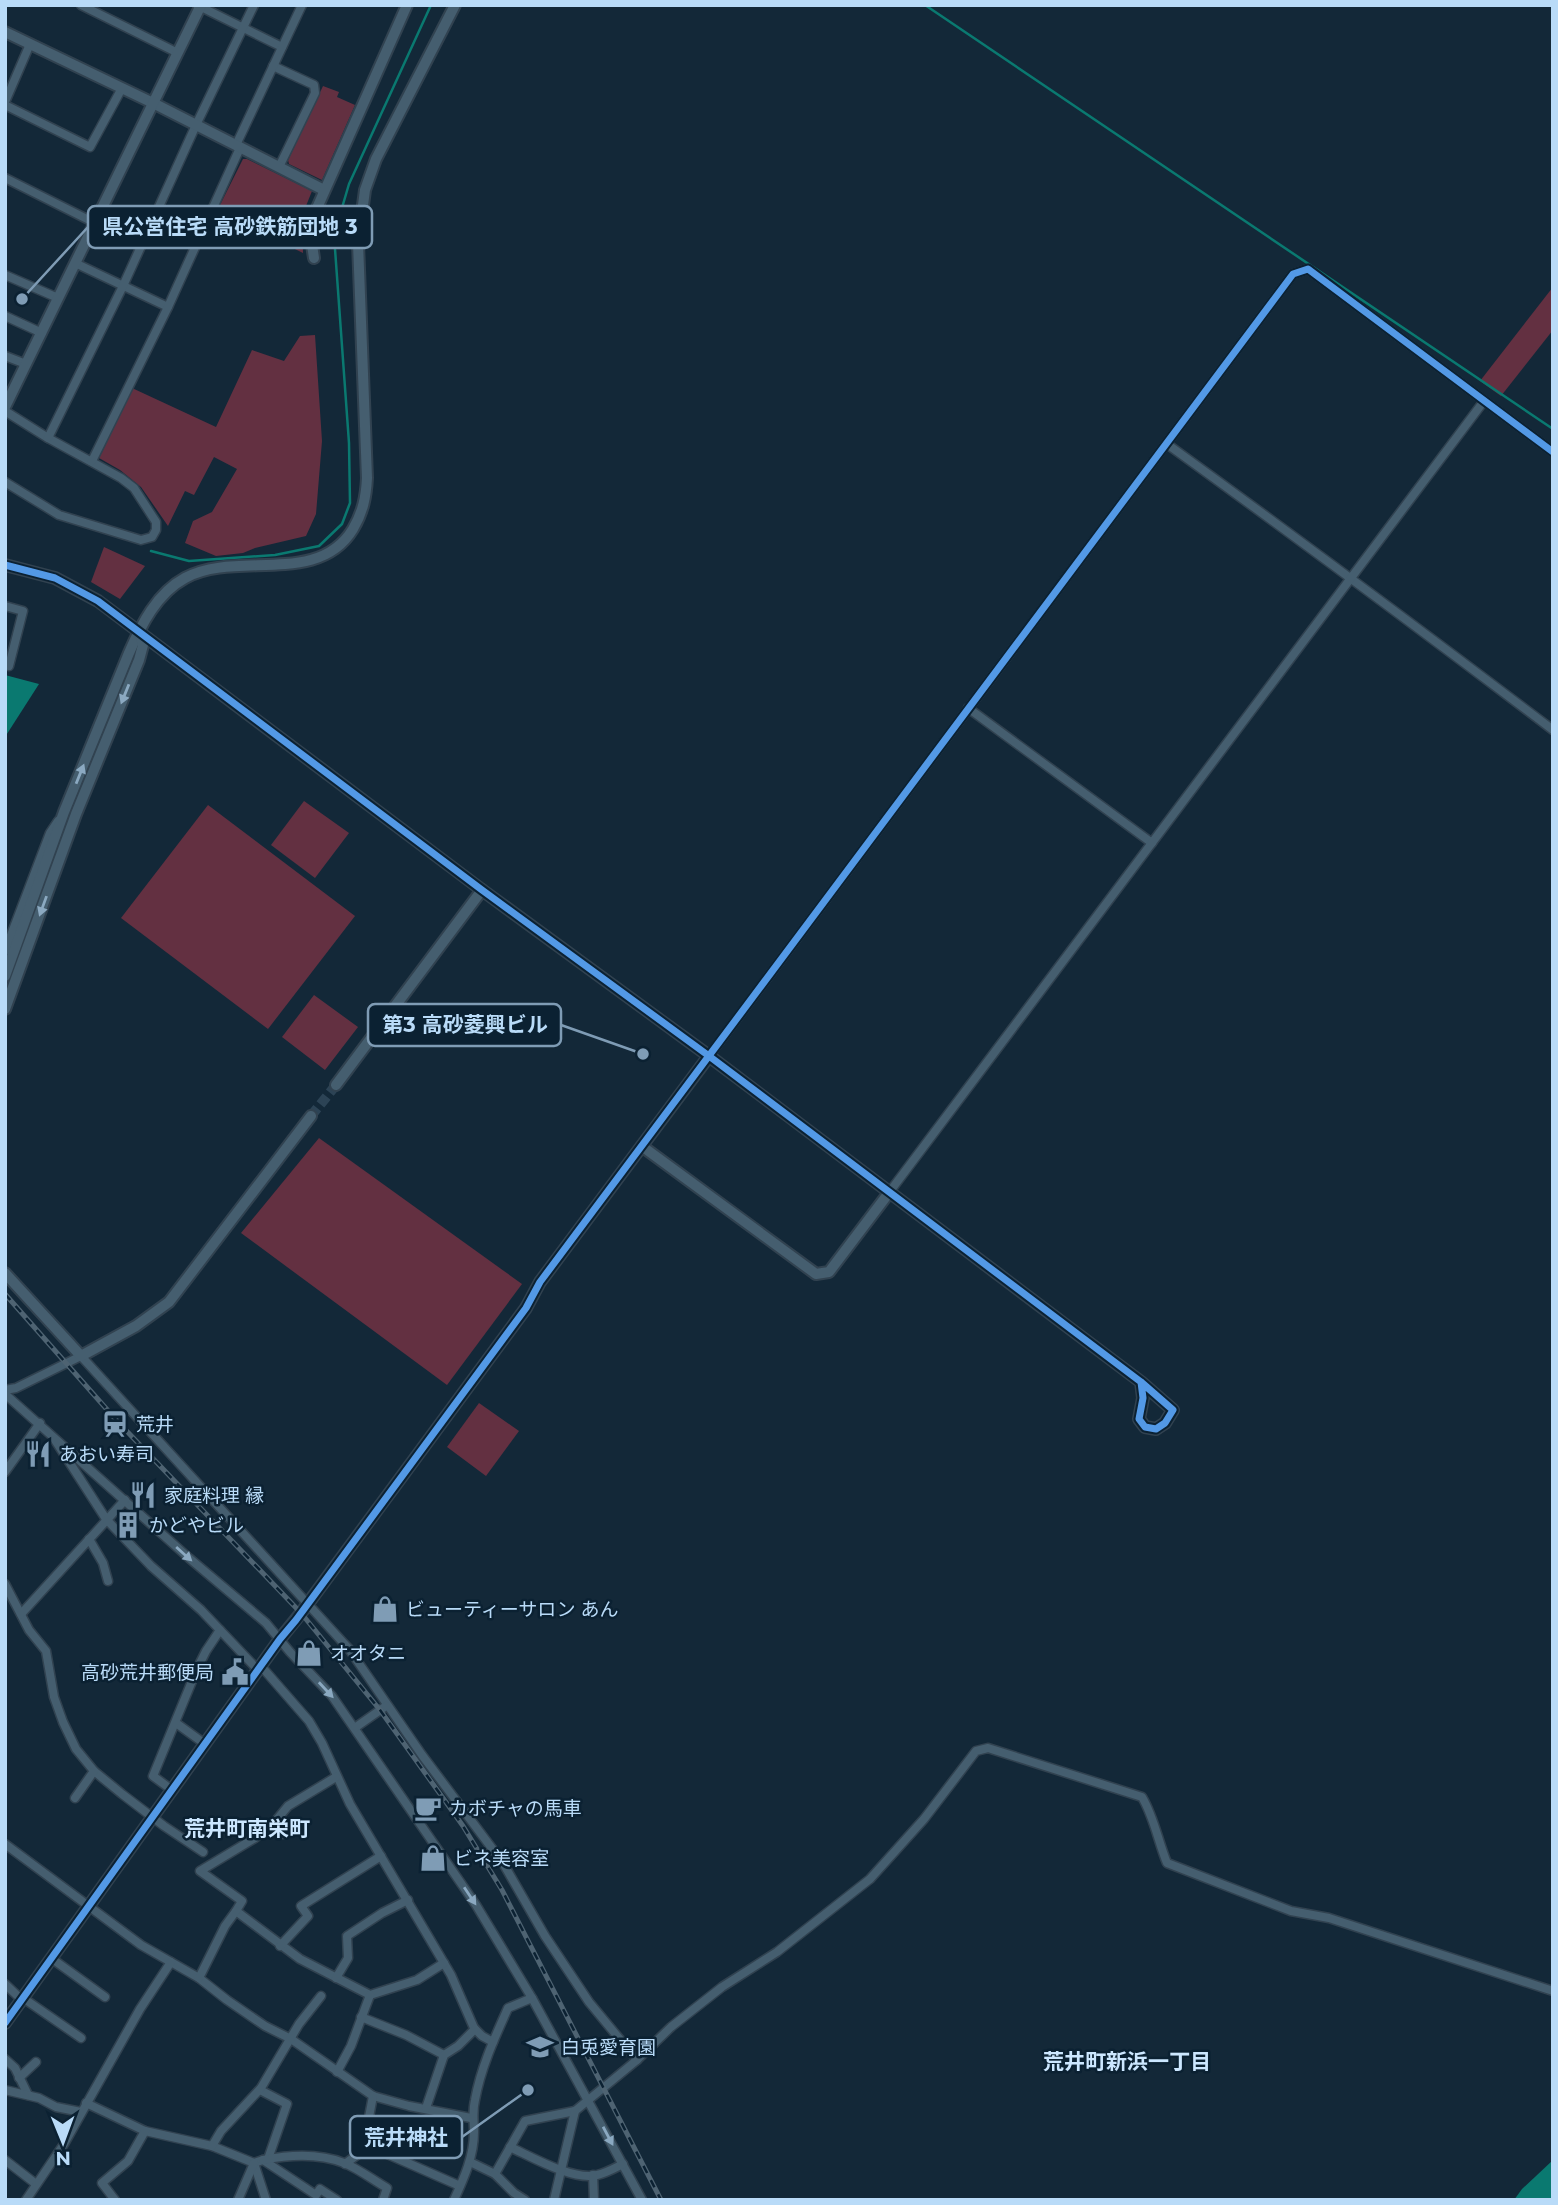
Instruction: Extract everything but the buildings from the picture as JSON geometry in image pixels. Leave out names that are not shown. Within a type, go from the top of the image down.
[{"type":"street","points":[[80,5],[178,53]]},
{"type":"street","points":[[48,438],[123,286],[254,5]]},
{"type":"street","points":[[92,461],[168,307],[302,5]]},
{"type":"street","points":[[314,258],[310,232],[313,217],[407,5]]},
{"type":"street","points":[[5,976],[64,812],[139,630],[162,596],[187,576],[203,570],[317,558],[339,546],[356,525],[363,511],[366,495],[358,243],[365,190],[376,159],[455,5]]},
{"type":"street","points":[[5,482],[59,515],[141,540],[152,537],[156,522],[134,488],[92,461],[48,438],[5,409],[200,6],[282,47]]},
{"type":"street","points":[[5,32],[324,190]]},
{"type":"street","points":[[30,44],[5,104],[90,147],[122,88]]},
{"type":"street","points":[[273,66],[314,85],[315,93],[279,167]]},
{"type":"street","points":[[5,178],[95,223]]},
{"type":"street","points":[[75,263],[168,307]]},
{"type":"street","points":[[5,2023],[280,1639],[526,1308],[540,1282],[1293,274],[1308,269],[1553,452]]},
{"type":"street","points":[[5,275],[58,298]]},
{"type":"street","points":[[5,316],[42,332]]},
{"type":"street","points":[[5,356],[26,364]]},
{"type":"street","points":[[643,1147],[816,1275],[829,1272],[1484,401]]},
{"type":"street","points":[[1167,444],[1350,576],[1447,653],[1553,730]]},
{"type":"street","points":[[5,565],[55,578],[98,601],[252,719],[709,1056],[1140,1382],[1173,1410],[1165,1423],[1156,1429],[1146,1427],[1139,1419],[1143,1398],[1140,1382]]},
{"type":"street","points":[[5,606],[23,611],[9,666],[5,665]]},
{"type":"street","points":[[5,1009],[76,814],[139,660],[143,645],[139,630]]},
{"type":"street","points":[[968,708],[1152,844]]},
{"type":"street","points":[[5,951],[50,832],[64,812]]},
{"type":"street","points":[[335,1085],[482,890]]},
{"type":"street","points":[[311,1116],[169,1302],[136,1326],[5,1392],[266,1623],[332,1696],[477,1905],[532,1998],[642,2200]]},
{"type":"street","points":[[5,1273],[348,1650],[386,1706],[503,1863],[545,1936],[589,2002],[637,2060]]},
{"type":"street","points":[[5,1472],[40,1423]]},
{"type":"street","points":[[50,1432],[106,1519],[136,1552],[260,1668],[309,1721],[381,1856],[444,1963],[475,2029],[493,2042]]},
{"type":"street","points":[[20,1614],[125,1500]]},
{"type":"street","points":[[89,1539],[103,1563],[108,1581]]},
{"type":"street","points":[[5,1584],[29,1630],[46,1651],[54,1697],[76,1749],[94,1771],[164,1826],[203,1852]]},
{"type":"street","points":[[172,1790],[153,1776],[206,1651],[220,1630]]},
{"type":"street","points":[[356,1727],[386,1706]]},
{"type":"street","points":[[176,1723],[205,1744]]},
{"type":"street","points":[[495,2174],[525,2121],[575,2111],[637,2060],[671,2027],[722,1987],[777,1952],[870,1879],[917,1827],[976,1751],[988,1748],[1142,1797],[1151,1811],[1156,1837],[1167,1863],[1292,1911],[1329,1918],[1553,1991]]},
{"type":"street","points":[[75,1798],[94,1771]]},
{"type":"street","points":[[199,1978],[225,1926],[242,1901],[200,1871],[274,1824],[288,1806],[337,1777]]},
{"type":"street","points":[[274,1824],[283,1834]]},
{"type":"street","points":[[6,1847],[141,1945],[199,1978],[265,2026],[290,2039],[373,2096],[471,2118]]},
{"type":"street","points":[[280,1945],[308,1916],[301,1906],[381,1856]]},
{"type":"street","points":[[336,1978],[348,1958],[347,1936],[408,1900]]},
{"type":"street","points":[[236,1911],[300,1959],[370,1996],[417,1980],[444,1963]]},
{"type":"street","points":[[51,1958],[105,1997]]},
{"type":"street","points":[[26,2200],[64,2144],[140,2008],[171,1962]]},
{"type":"street","points":[[5,1984],[22,1999],[81,2038]]},
{"type":"street","points":[[212,2146],[221,2131],[260,2090],[299,2024],[321,1996]]},
{"type":"street","points":[[337,2072],[347,2055],[370,1996]]},
{"type":"street","points":[[454,2200],[470,2162],[474,2132],[471,2118],[480,2077],[493,2042],[509,2007],[532,1998]]},
{"type":"street","points":[[361,2017],[406,2035],[444,2055]]},
{"type":"street","points":[[426,2108],[444,2055],[458,2046],[475,2029]]},
{"type":"street","points":[[5,2059],[15,2068],[28,2095]]},
{"type":"street","points":[[19,2078],[36,2062]]},
{"type":"street","points":[[5,2090],[39,2098],[56,2107],[81,2112]]},
{"type":"street","points":[[238,2200],[262,2161],[287,2104],[260,2090]]},
{"type":"street","points":[[369,2146],[369,2117],[373,2096]]},
{"type":"street","points":[[86,2103],[145,2132],[212,2146],[262,2161],[316,2195],[320,2189],[337,2200]]},
{"type":"street","points":[[554,2200],[575,2111]]},
{"type":"street","points":[[115,2200],[102,2183],[128,2161],[145,2132]]},
{"type":"street","points":[[345,2164],[369,2146]]},
{"type":"street","points":[[369,2146],[460,2186]]},
{"type":"street","points":[[510,2147],[562,2170],[593,2175],[623,2164]]},
{"type":"street","points":[[262,2161],[286,2156],[311,2157],[345,2164],[387,2188],[383,2200]]},
{"type":"street","points":[[5,2160],[36,2184]]},
{"type":"street","points":[[262,2161],[266,2200]]},
{"type":"street","points":[[470,2162],[495,2174],[515,2197],[525,2200]]},
{"type":"street","points":[[593,2175],[594,2200]]},
{"type":"shaded area","points":[[323,86],[339,92],[337,97],[355,105],[322,180],[289,164],[288,160]]},
{"type":"shaded area","points":[[243,159],[312,191],[302,216],[303,253],[217,211]]},
{"type":"shaded area","points":[[1553,287],[1553,330],[1501,396],[1480,381]]},
{"type":"shaded area","points":[[315,335],[322,441],[316,514],[306,536],[243,553],[216,556],[185,543],[193,521],[212,512],[237,469],[214,457],[194,495],[185,491],[168,526],[141,487],[99,458],[132,388],[216,427],[252,350],[284,361],[300,336]]},
{"type":"shaded area","points":[[104,547],[145,566],[120,599],[91,582]]},
{"type":"shaded area","points":[[5,675],[39,684],[5,737]]},
{"type":"shaded area","points":[[304,801],[349,833],[315,878],[271,845]]},
{"type":"shaded area","points":[[208,805],[355,916],[268,1029],[121,918]]},
{"type":"shaded area","points":[[314,995],[358,1027],[325,1070],[282,1037]]},
{"type":"shaded area","points":[[319,1138],[522,1284],[447,1385],[241,1233]]},
{"type":"shaded area","points":[[479,1403],[519,1431],[486,1476],[447,1447]]},
{"type":"shaded area","points":[[1553,2160],[1553,2200],[1514,2200],[1522,2189]]},
{"type":"waterway","points":[[151,551],[189,561],[275,555],[319,546],[342,524],[350,503],[349,443],[334,235],[349,184],[431,5]]},
{"type":"waterway","points":[[925,5],[1553,429]]},
{"type":"tunnel","points":[[311,1116],[336,1085]]},
{"type":"railway","points":[[5,1294],[118,1422],[301,1613],[380,1710],[463,1826],[502,1890],[661,2200]]},
{"type":"cycle path","points":[[5,2023],[280,1639],[526,1308],[540,1282],[1293,274],[1308,269],[1553,452]]},
{"type":"cycle path","points":[[5,565],[55,578],[98,601],[482,890],[709,1056],[1141,1382],[1173,1410],[1165,1423],[1156,1429],[1145,1427],[1139,1419],[1143,1398],[1141,1382]]},
{"type":"place","name":"県公営住宅 高砂鉄筋団地 3","points":[[22,299]]},
{"type":"place","name":"第3 高砂菱興ビル","points":[[643,1054]]},
{"type":"place","name":"荒井","points":[[115,1424]]},
{"type":"place","name":"あおい寿司","points":[[38,1454]]},
{"type":"place","name":"家庭料理 縁","points":[[143,1495]]},
{"type":"place","name":"かどやビル","points":[[128,1525]]},
{"type":"place","name":"ビューティーサロン あん","points":[[385,1609]]},
{"type":"place","name":"オオタニ","points":[[309,1653]]},
{"type":"place","name":"高砂荒井郵便局","points":[[235,1672]]},
{"type":"place","name":"カボチャの馬車","points":[[428,1808]]},
{"type":"place","name":"ビネ美容室","points":[[433,1858]]},
{"type":"place","name":"白兎愛育園","points":[[540,2047]]},
{"type":"place","name":"荒井神社","points":[[528,2090]]},
{"type":"district","name":"荒井町南栄町","points":[[247,1828]]},
{"type":"district","name":"荒井町新浜一丁目","points":[[1127,2061]]}]
